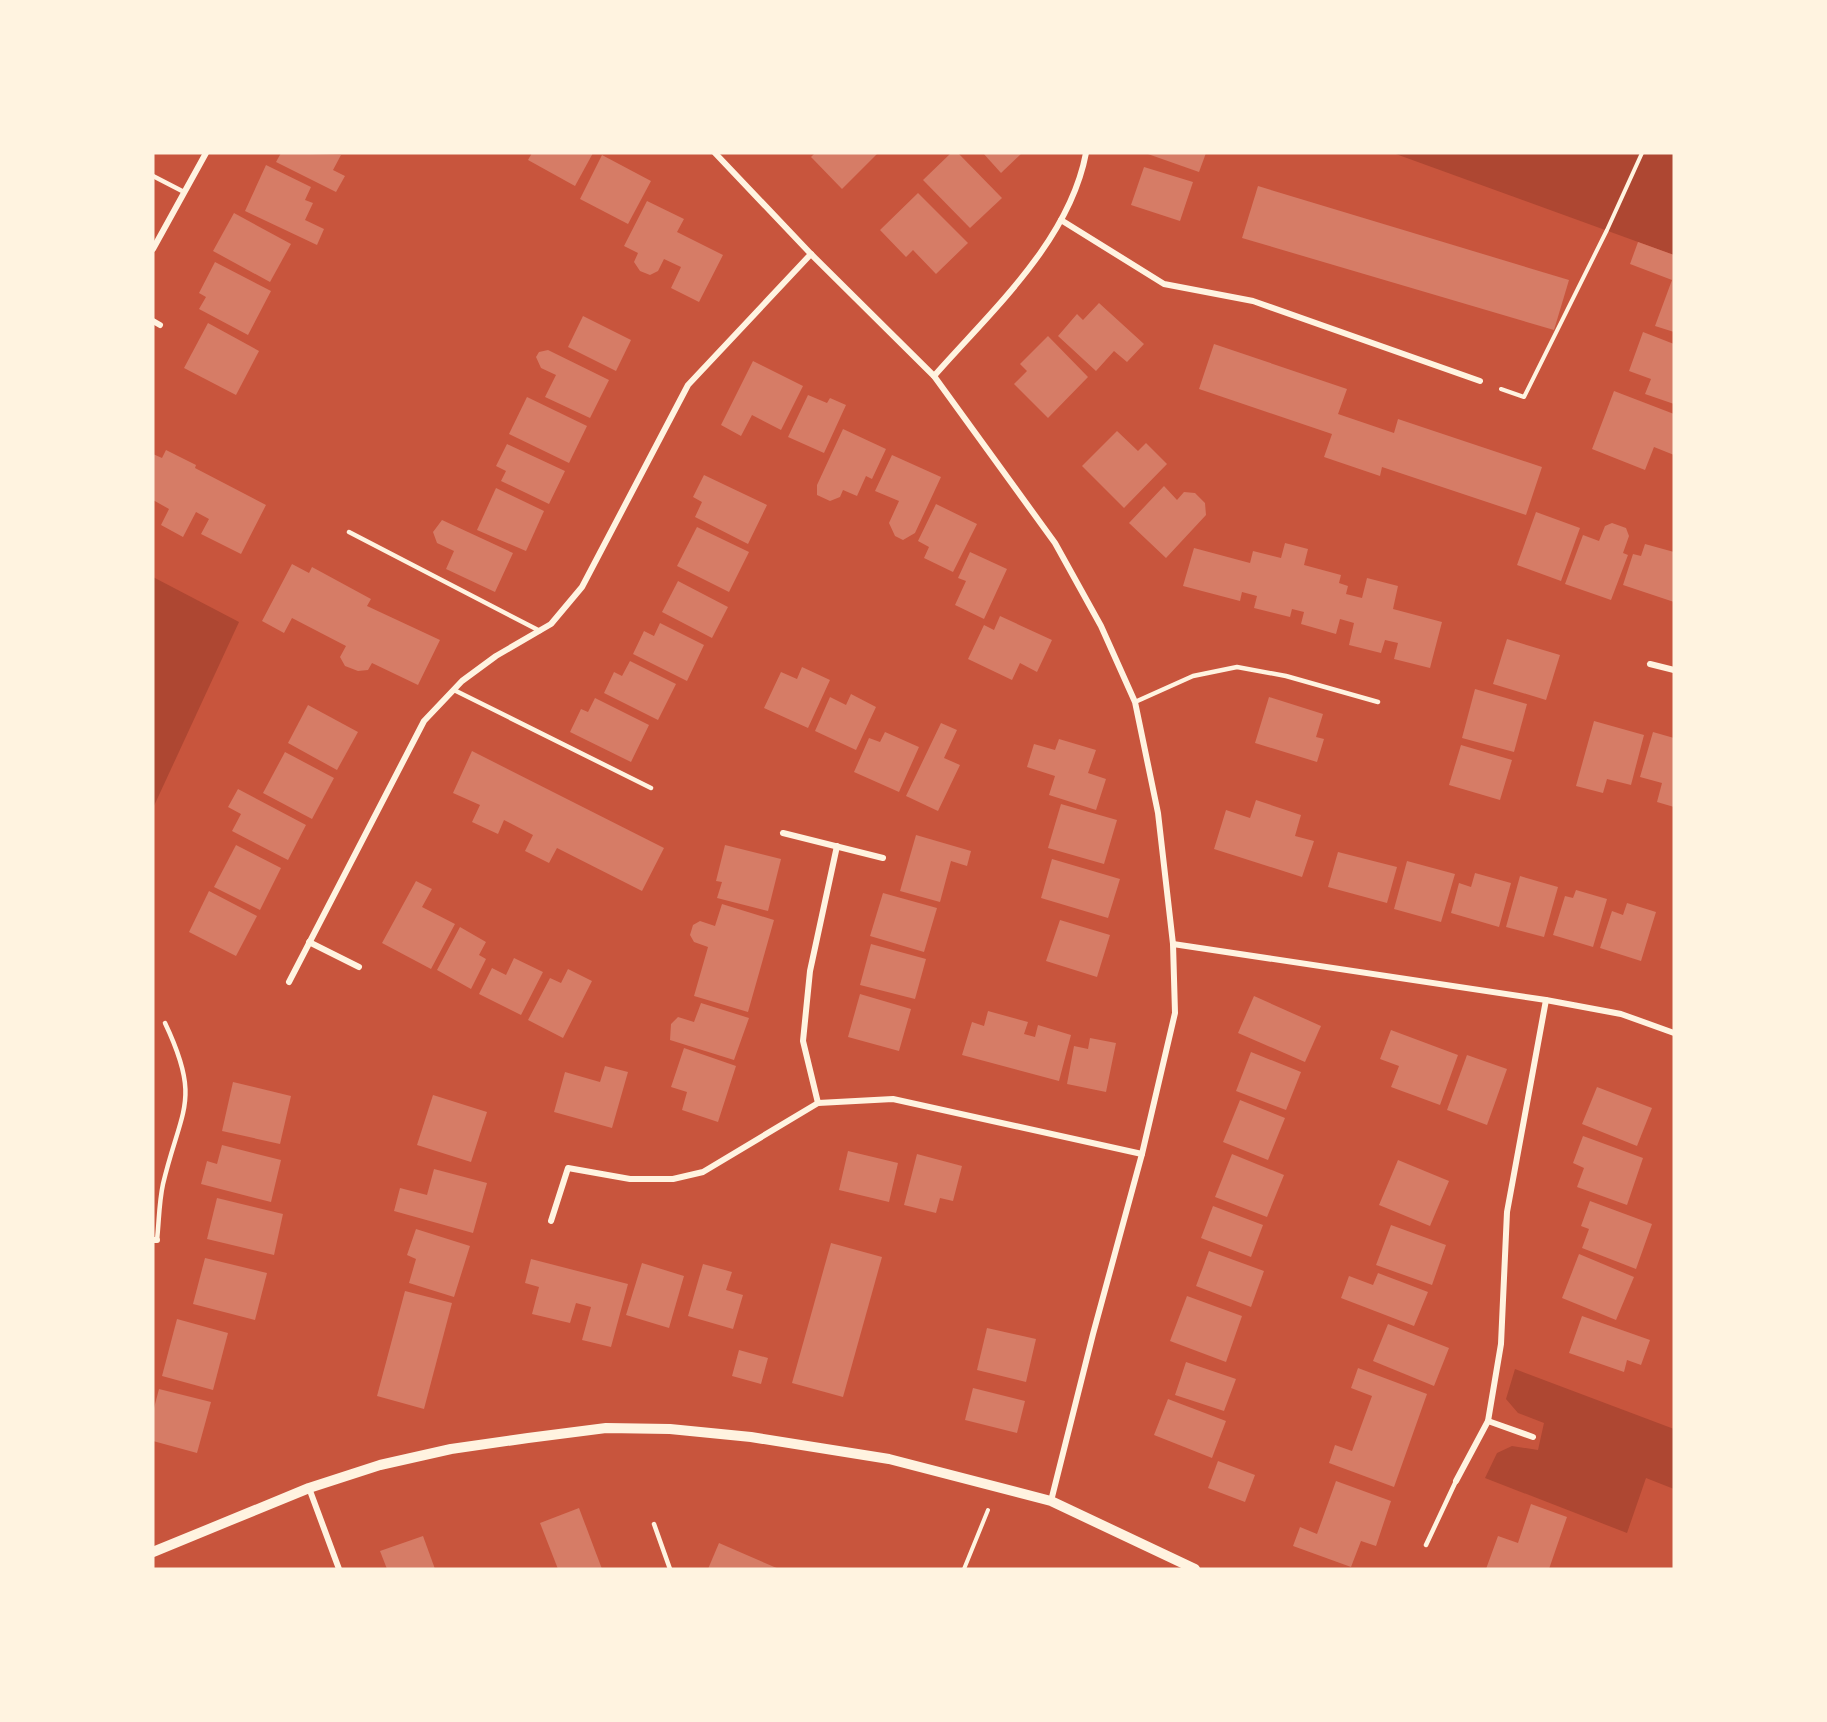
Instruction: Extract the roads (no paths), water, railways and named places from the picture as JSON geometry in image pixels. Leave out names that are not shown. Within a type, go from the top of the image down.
[{"type":"street","points":[[153,249],[206,153]]},
{"type":"street","points":[[715,153],[811,254],[934,376],[1055,543],[1101,626],[1135,702],[1158,813],[1173,944],[1175,1013],[1142,1154],[1092,1334],[1051,1501]]},
{"type":"street","points":[[934,376],[1032,263],[1061,220],[1083,172],[1086,153]]},
{"type":"street","points":[[1061,220],[1164,284],[1254,301],[1480,381]]},
{"type":"street","points":[[289,982],[424,721],[454,690],[496,656],[551,624],[582,587],[688,385],[811,254]]},
{"type":"street","points":[[153,321],[160,325]]},
{"type":"street","points":[[1650,664],[1674,670]]},
{"type":"street","points":[[783,833],[883,858]]},
{"type":"street","points":[[818,1103],[803,1041],[810,971],[837,846]]},
{"type":"street","points":[[309,942],[359,967]]},
{"type":"street","points":[[1173,944],[1546,1000],[1621,1014],[1674,1033]]},
{"type":"street","points":[[1456,1481],[1488,1421],[1501,1344],[1507,1212],[1546,1000]]},
{"type":"street","points":[[551,1221],[568,1168],[630,1179],[673,1179],[703,1172],[818,1103],[893,1099],[1142,1154]]},
{"type":"street","points":[[1488,1421],[1533,1437]]},
{"type":"street","points":[[153,1552],[309,1488],[380,1465],[451,1449],[606,1428],[670,1429],[751,1437],[890,1459],[1051,1501],[1195,1569]]},
{"type":"street","points":[[309,1488],[339,1569]]},
{"type":"lane","points":[[153,176],[184,192]]},
{"type":"lane","points":[[349,532],[540,631]]},
{"type":"lane","points":[[1135,702],[1193,676],[1237,667],[1286,676],[1378,702]]},
{"type":"lane","points":[[454,690],[651,788]]},
{"type":"lane","points":[[155,1240],[162,1188],[185,1114],[187,1095],[180,1054],[165,1023]]},
{"type":"lane","points":[[1426,1545],[1456,1481]]},
{"type":"lane","points":[[654,1524],[670,1569]]}]
